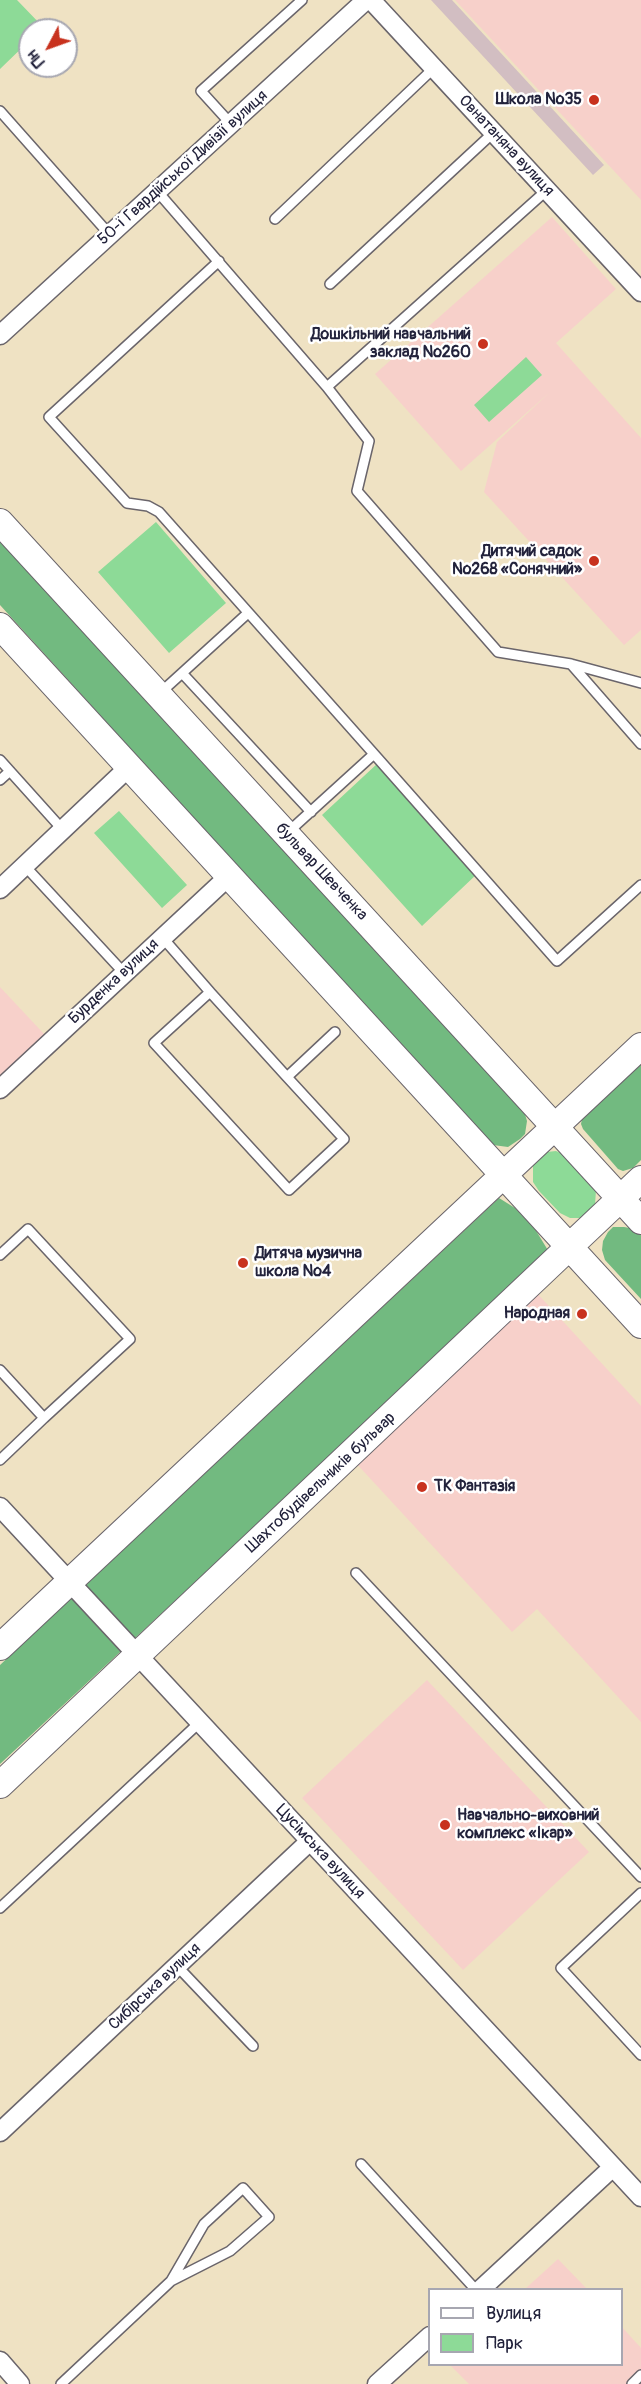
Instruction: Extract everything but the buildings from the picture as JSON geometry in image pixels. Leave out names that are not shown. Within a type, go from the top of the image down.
[{"type":"main road","name":"бульвар Шевченка","points":[[0,522],[641,1221]]},
{"type":"main road","points":[[0,626],[641,1325]]},
{"type":"main road","points":[[0,1647],[641,1046]]},
{"type":"main road","name":"Шахтобудівельників бульвар","points":[[0,1785],[641,1179]]},
{"type":"street","name":"50-ї Гвардійської Дивізії вулиця","points":[[5,327],[110,235],[366,0]]},
{"type":"street","name":"Овнатаняна вулиця","points":[[371,0],[641,292]]},
{"type":"street","points":[[0,889],[129,767]]},
{"type":"street","name":"Бурденка вулиця","points":[[0,1089],[229,876]]},
{"type":"street","name":"Цусімська вулиця","points":[[0,1506],[641,2197]]},
{"type":"street","name":"Сибірська вулиця","points":[[0,2132],[310,1841]]},
{"type":"street","points":[[479,2288],[613,2166]]},
{"type":"street","points":[[377,2384],[428,2337]]},
{"type":"street","points":[[0,2361],[20,2384]]},
{"type":"lane","points":[[231,124],[201,91],[302,0]]},
{"type":"lane","points":[[276,219],[434,68]]},
{"type":"lane","points":[[0,111],[110,235]]},
{"type":"lane","points":[[330,284],[494,132]]},
{"type":"lane","points":[[327,387],[547,190]]},
{"type":"lane","points":[[157,191],[327,387],[369,441],[357,491],[498,652],[571,664],[641,683]]},
{"type":"lane","points":[[219,261],[49,417],[127,503],[148,506],[159,512],[557,961],[641,885]]},
{"type":"lane","points":[[158,694],[248,613]]},
{"type":"lane","points":[[571,664],[641,744]]},
{"type":"lane","points":[[182,673],[311,812]]},
{"type":"lane","points":[[286,834],[374,754]]},
{"type":"lane","points":[[0,760],[62,829]]},
{"type":"lane","points":[[0,780],[10,771]]},
{"type":"lane","points":[[24,866],[124,973]]},
{"type":"lane","points":[[162,937],[345,1139],[289,1190],[154,1043],[210,992]]},
{"type":"lane","points":[[287,1077],[335,1032]]},
{"type":"lane","points":[[0,1254],[28,1229],[130,1339],[0,1460]]},
{"type":"lane","points":[[0,1370],[44,1418]]},
{"type":"lane","points":[[356,1574],[641,1877]]},
{"type":"lane","points":[[0,1908],[199,1723]]},
{"type":"lane","points":[[641,1893],[561,1968],[641,2055]]},
{"type":"lane","points":[[177,1966],[253,2046]]},
{"type":"lane","points":[[361,2164],[477,2288]]},
{"type":"lane","points":[[61,2384],[171,2281],[230,2251],[269,2217],[243,2188],[204,2224],[171,2281]]},
{"type":"lane","points":[[632,2384],[641,2375]]},
{"type":"shaded area","points":[[431,0],[452,0],[604,165],[593,175]]},
{"type":"shaded area","name":"Школа №35","points":[[455,0],[641,0],[641,200]]},
{"type":"shaded area","points":[[552,217],[616,289],[556,343],[641,438],[641,630],[624,645],[484,492],[497,442],[550,392],[461,471],[375,374]]},
{"type":"shaded area","points":[[0,987],[45,1035],[0,1077]]},
{"type":"shaded area","points":[[536,1292],[641,1406],[641,1722],[537,1609],[512,1632],[354,1461]]},
{"type":"shaded area","name":"Навчально-виховний комплекс «Ікар»","points":[[427,1680],[589,1852],[463,1970],[302,1798]]},
{"type":"shaded area","points":[[558,2259],[586,2288],[526,2288]]},
{"type":"shaded area","points":[[623,2328],[641,2348],[641,2384],[469,2384],[451,2366],[623,2366]]},
{"type":"green space","points":[[0,0],[17,0],[34,18],[18,18],[18,52],[0,69]]},
{"type":"green space","points":[[526,357],[542,375],[489,422],[474,405]]},
{"type":"green space","points":[[156,522],[226,603],[169,653],[98,572]]},
{"type":"green space","points":[[0,539],[524,1111],[527,1121],[525,1134],[520,1139],[508,1147],[493,1145],[470,1122],[0,605]]},
{"type":"green space","points":[[378,763],[478,873],[422,926],[322,815]]},
{"type":"green space","points":[[119,811],[187,885],[162,908],[94,833]]},
{"type":"green space","points":[[641,1062],[641,1160],[633,1168],[623,1171],[618,1169],[581,1124],[582,1119]]},
{"type":"green space","points":[[556,1151],[567,1156],[596,1190],[595,1205],[590,1212],[580,1218],[570,1218],[560,1213],[533,1182],[533,1165],[538,1157],[547,1152]]},
{"type":"green space","points":[[499,1198],[515,1208],[535,1229],[549,1252],[0,1764],[0,1665]]},
{"type":"green space","points":[[613,1227],[641,1230],[641,1299],[605,1260],[602,1250],[603,1241]]},
{"type":"place","name":"Школа №35","points":[[594,100]]},
{"type":"place","name":"Дошкільний навчальний заклад №260","points":[[483,344]]},
{"type":"place","name":"Дитячий садок №268 «Сонячний»","points":[[594,561]]},
{"type":"place","name":"Дитяча музична школа №4","points":[[243,1263]]},
{"type":"place","name":"Народная","points":[[582,1314]]},
{"type":"place","name":"ТК Фантазія","points":[[422,1487]]},
{"type":"place","name":"Навчально-виховний комплекс «Ікар»","points":[[445,1825]]}]
